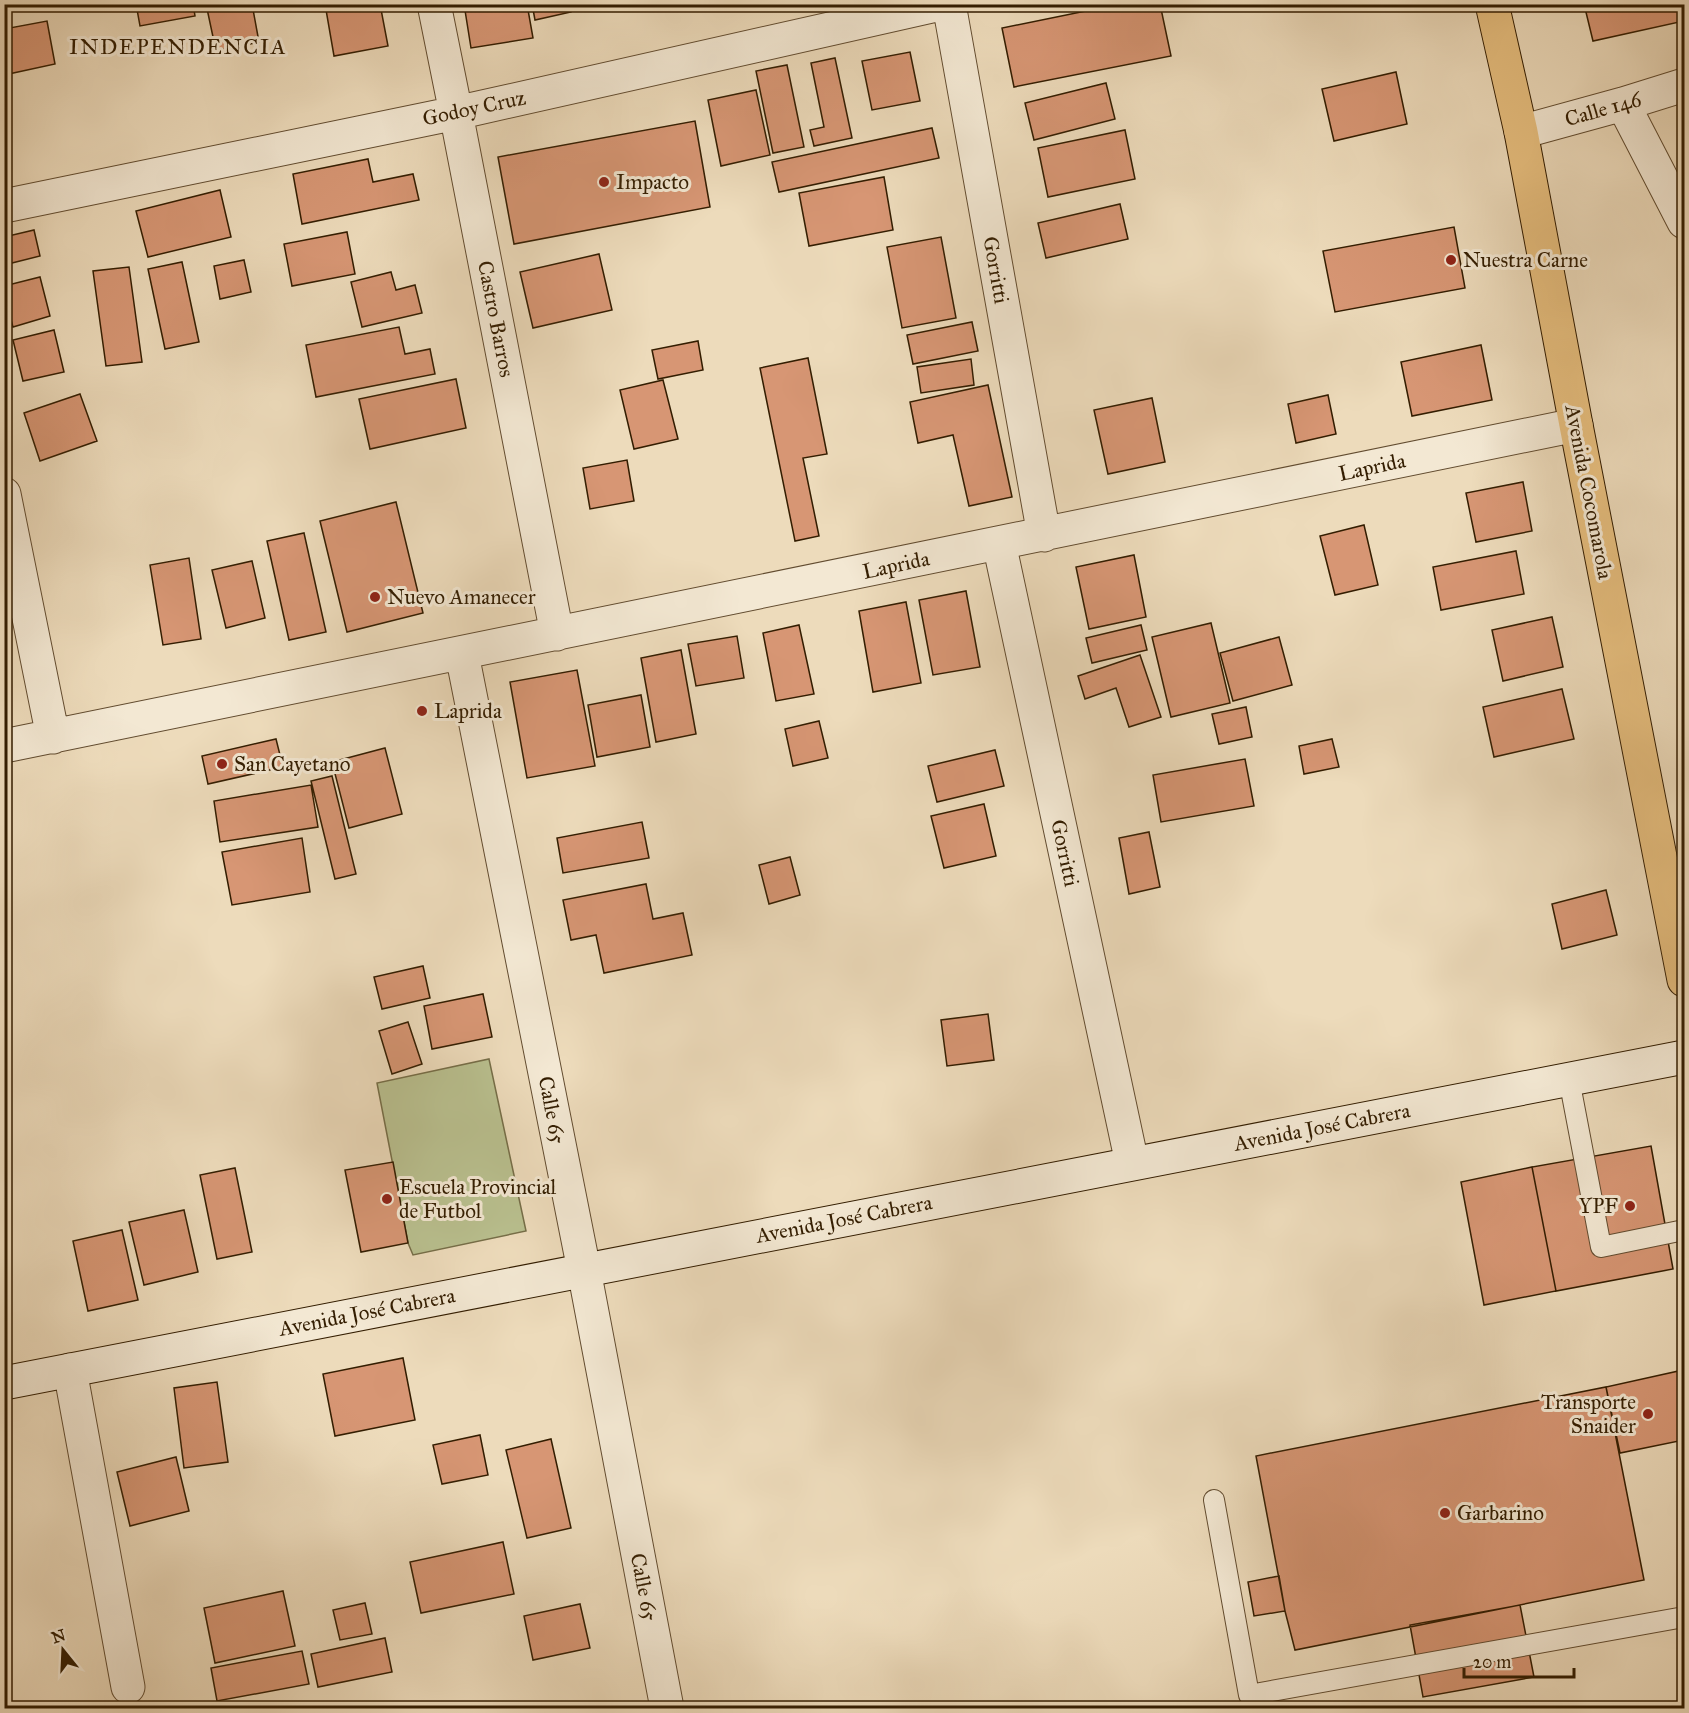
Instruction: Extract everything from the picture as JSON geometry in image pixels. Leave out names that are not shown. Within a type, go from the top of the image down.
[{"type":"main road","name":"Avenida Cocomarola","points":[[1492,4],[1521,132],[1684,980]]},
{"type":"street","name":"Castro Barros","points":[[434,4],[557,634]]},
{"type":"street","name":"Godoy Cruz","points":[[4,206],[456,113],[941,4]]},
{"type":"street","name":"Gorritti","points":[[949,4],[1044,534]]},
{"type":"street","name":"Calle 146","points":[[1521,132],[1684,85]]},
{"type":"street","points":[[1623,104],[1684,222]]},
{"type":"street","name":"Laprida","points":[[4,747],[1576,425]]},
{"type":"street","points":[[4,494],[53,737]]},
{"type":"street","name":"Gorritti","points":[[999,543],[1132,1163]]},
{"type":"street","name":"Calle 65","points":[[462,654],[584,1270],[667,1708]]},
{"type":"street","name":"Avenida José Cabrera","points":[[4,1383],[1684,1057]]},
{"type":"street","points":[[70,1370],[128,1687]]},
{"type":"lane","points":[[1569,1079],[1601,1247],[1684,1230]]},
{"type":"lane","points":[[1214,1500],[1250,1695],[1684,1617]]},
{"type":"green space","points":[[489,1059],[526,1231],[413,1255],[408,1243],[377,1083]]},
{"type":"building","points":[[136,4],[193,4],[195,16],[140,26]]},
{"type":"building","points":[[206,4],[252,4],[259,42],[216,51]]},
{"type":"building","points":[[325,4],[380,4],[388,46],[334,56]]},
{"type":"building","points":[[464,4],[527,4],[533,38],[471,48]]},
{"type":"building","points":[[532,4],[570,4],[571,12],[535,20]]},
{"type":"building","points":[[1120,4],[1160,4],[1171,56],[1014,87],[1002,28]]},
{"type":"building","points":[[1584,4],[1684,4],[1684,21],[1593,41]]},
{"type":"building","points":[[47,21],[55,64],[4,75],[4,29]]},
{"type":"building","points":[[910,52],[920,101],[872,110],[862,61]]},
{"type":"building","points":[[835,58],[852,138],[814,146],[810,130],[824,127],[811,63]]},
{"type":"building","points":[[787,65],[804,147],[773,153],[756,71]]},
{"type":"building","points":[[1396,72],[1407,124],[1334,141],[1322,89]]},
{"type":"building","points":[[1106,83],[1115,119],[1034,140],[1025,103]]},
{"type":"building","points":[[756,90],[770,155],[721,166],[708,100]]},
{"type":"building","name":"Impacto","points":[[695,121],[710,207],[514,244],[498,157]]},
{"type":"building","points":[[932,128],[939,158],[779,192],[772,162]]},
{"type":"building","points":[[1125,130],[1135,179],[1048,197],[1038,148]]},
{"type":"building","points":[[368,159],[373,182],[413,174],[419,200],[302,224],[293,174]]},
{"type":"building","points":[[884,177],[893,230],[809,246],[799,193]]},
{"type":"building","points":[[220,190],[231,237],[148,257],[136,211]]},
{"type":"building","points":[[1120,204],[1128,239],[1046,258],[1038,223]]},
{"type":"building","points":[[1454,227],[1465,288],[1335,312],[1323,251]]},
{"type":"building","points":[[34,230],[40,256],[4,265],[4,237]]},
{"type":"building","points":[[347,232],[355,274],[292,286],[284,244]]},
{"type":"building","points":[[941,237],[956,318],[902,328],[887,247]]},
{"type":"building","points":[[599,254],[612,310],[533,328],[520,272]]},
{"type":"building","points":[[244,260],[251,292],[220,299],[214,266]]},
{"type":"building","points":[[182,262],[199,342],[165,349],[148,269]]},
{"type":"building","points":[[129,267],[142,362],[106,366],[93,271]]},
{"type":"building","points":[[391,272],[396,290],[415,285],[422,313],[362,327],[351,282]]},
{"type":"building","points":[[40,277],[50,316],[13,327],[4,295],[4,286]]},
{"type":"building","points":[[972,322],[978,351],[913,364],[907,335]]},
{"type":"building","points":[[399,327],[405,354],[430,349],[435,374],[316,397],[306,345]]},
{"type":"building","points":[[54,330],[64,372],[23,381],[13,340]]},
{"type":"building","points":[[698,341],[703,370],[658,379],[652,350]]},
{"type":"building","points":[[1481,345],[1492,400],[1412,416],[1401,362]]},
{"type":"building","points":[[808,358],[827,454],[803,458],[819,536],[795,541],[760,368]]},
{"type":"building","points":[[971,359],[974,385],[921,393],[917,367]]},
{"type":"building","points":[[456,379],[466,428],[370,449],[359,399]]},
{"type":"building","points":[[663,380],[678,439],[634,449],[620,390]]},
{"type":"building","points":[[988,385],[1012,497],[969,506],[953,435],[918,443],[910,402]]},
{"type":"building","points":[[80,394],[97,441],[40,461],[24,413]]},
{"type":"building","points":[[1328,395],[1336,434],[1296,443],[1288,404]]},
{"type":"building","points":[[1152,398],[1165,462],[1108,474],[1094,410]]},
{"type":"building","points":[[627,460],[634,501],[590,509],[583,468]]},
{"type":"building","points":[[1523,482],[1532,531],[1476,542],[1466,493]]},
{"type":"building","points":[[396,502],[423,613],[347,632],[320,521]]},
{"type":"building","points":[[1364,525],[1378,585],[1335,595],[1320,536]]},
{"type":"building","points":[[304,533],[326,632],[289,640],[267,541]]},
{"type":"building","points":[[1516,551],[1524,594],[1441,610],[1433,567]]},
{"type":"building","points":[[1134,555],[1146,617],[1089,629],[1076,567]]},
{"type":"building","points":[[189,558],[201,639],[163,645],[150,565]]},
{"type":"building","points":[[252,561],[265,618],[226,628],[212,570]]},
{"type":"building","points":[[966,591],[980,667],[933,675],[919,600]]},
{"type":"building","points":[[906,602],[921,683],[873,692],[859,611]]},
{"type":"building","points":[[1552,617],[1563,667],[1503,681],[1492,630]]},
{"type":"building","points":[[1211,623],[1230,703],[1171,717],[1152,637]]},
{"type":"building","points":[[799,625],[814,694],[776,701],[763,633]]},
{"type":"building","points":[[1141,625],[1147,650],[1092,663],[1086,638]]},
{"type":"building","points":[[737,636],[744,678],[696,686],[688,644]]},
{"type":"building","points":[[1279,637],[1292,685],[1233,701],[1220,653]]},
{"type":"building","points":[[681,650],[696,734],[656,742],[641,658]]},
{"type":"building","points":[[1140,655],[1161,717],[1129,727],[1116,688],[1085,699],[1078,676]]},
{"type":"building","points":[[577,670],[595,766],[527,778],[510,682]]},
{"type":"building","points":[[1562,689],[1574,739],[1494,757],[1483,707]]},
{"type":"building","points":[[641,695],[650,747],[597,757],[588,705]]},
{"type":"building","points":[[1246,707],[1252,737],[1219,744],[1212,714]]},
{"type":"building","points":[[819,721],[828,758],[793,766],[785,729]]},
{"type":"building","points":[[276,739],[283,767],[208,784],[202,756]]},
{"type":"building","points":[[1332,739],[1339,767],[1304,774],[1299,746]]},
{"type":"building","points":[[385,748],[402,814],[349,828],[332,762]]},
{"type":"building","points":[[995,750],[1004,786],[937,802],[928,766]]},
{"type":"building","points":[[1245,759],[1254,806],[1161,822],[1153,775]]},
{"type":"building","points":[[332,776],[356,874],[335,879],[311,781]]},
{"type":"building","points":[[311,785],[318,827],[220,842],[214,801]]},
{"type":"building","points":[[984,804],[996,856],[944,868],[931,816]]},
{"type":"building","points":[[642,822],[649,858],[563,873],[557,838]]},
{"type":"building","points":[[1149,832],[1160,887],[1129,894],[1119,838]]},
{"type":"building","points":[[302,838],[310,892],[232,905],[222,852]]},
{"type":"building","points":[[790,857],[800,895],[769,904],[759,865]]},
{"type":"building","points":[[646,884],[653,919],[683,913],[692,955],[604,973],[596,935],[571,940],[563,900]]},
{"type":"building","points":[[1606,890],[1617,935],[1562,949],[1552,904]]},
{"type":"building","points":[[423,966],[430,998],[382,1009],[374,977]]},
{"type":"building","points":[[483,994],[492,1037],[432,1049],[424,1006]]},
{"type":"building","points":[[988,1014],[994,1060],[947,1066],[941,1020]]},
{"type":"building","points":[[408,1022],[422,1064],[392,1074],[379,1031]]},
{"type":"building","points":[[1651,1146],[1673,1269],[1556,1291],[1532,1167]]},
{"type":"building","points":[[393,1162],[408,1243],[361,1252],[345,1170]]},
{"type":"building","points":[[1532,1167],[1556,1291],[1484,1305],[1461,1182]]},
{"type":"building","points":[[235,1168],[252,1252],[217,1259],[200,1175]]},
{"type":"building","points":[[184,1210],[198,1272],[144,1285],[129,1222]]},
{"type":"building","points":[[122,1230],[138,1300],[88,1311],[73,1241]]},
{"type":"building","points":[[403,1358],[415,1420],[335,1436],[323,1374]]},
{"type":"building","points":[[1683,1370],[1684,1440],[1620,1453],[1606,1387]]},
{"type":"building","points":[[217,1382],[228,1462],[184,1468],[174,1388]]},
{"type":"building","points":[[1606,1387],[1644,1580],[1295,1650],[1285,1611],[1256,1456]]},
{"type":"building","points":[[480,1435],[488,1475],[442,1484],[433,1445]]},
{"type":"building","points":[[551,1439],[571,1528],[527,1538],[506,1450]]},
{"type":"building","points":[[176,1457],[189,1511],[130,1526],[117,1472]]},
{"type":"building","points":[[503,1542],[514,1594],[421,1613],[410,1562]]},
{"type":"building","points":[[1279,1576],[1285,1611],[1254,1616],[1248,1582]]},
{"type":"building","points":[[283,1591],[295,1646],[215,1663],[204,1608]]},
{"type":"building","points":[[365,1603],[372,1634],[340,1640],[333,1610]]},
{"type":"building","points":[[580,1604],[590,1648],[533,1660],[524,1616]]},
{"type":"building","points":[[1520,1605],[1534,1677],[1423,1697],[1410,1625]]},
{"type":"building","points":[[385,1638],[392,1672],[318,1687],[311,1654]]},
{"type":"building","points":[[302,1651],[309,1684],[217,1701],[211,1668]]},
{"type":"place","name":"Impacto","points":[[604,182]]},
{"type":"place","name":"Nuestra Carne","points":[[1451,260]]},
{"type":"place","name":"Nuevo Amanecer","points":[[375,597]]},
{"type":"place","name":"Laprida","points":[[422,711]]},
{"type":"place","name":"San Cayetano","points":[[222,764]]},
{"type":"place","name":"Escuela Provincial de Futbol","points":[[387,1199]]},
{"type":"place","name":"YPF","points":[[1630,1206]]},
{"type":"place","name":"Transporte Snaider","points":[[1648,1414]]},
{"type":"place","name":"Garbarino","points":[[1445,1513]]},
{"type":"district","name":"INDEPENDENCIA","points":[[178,46]]}]
